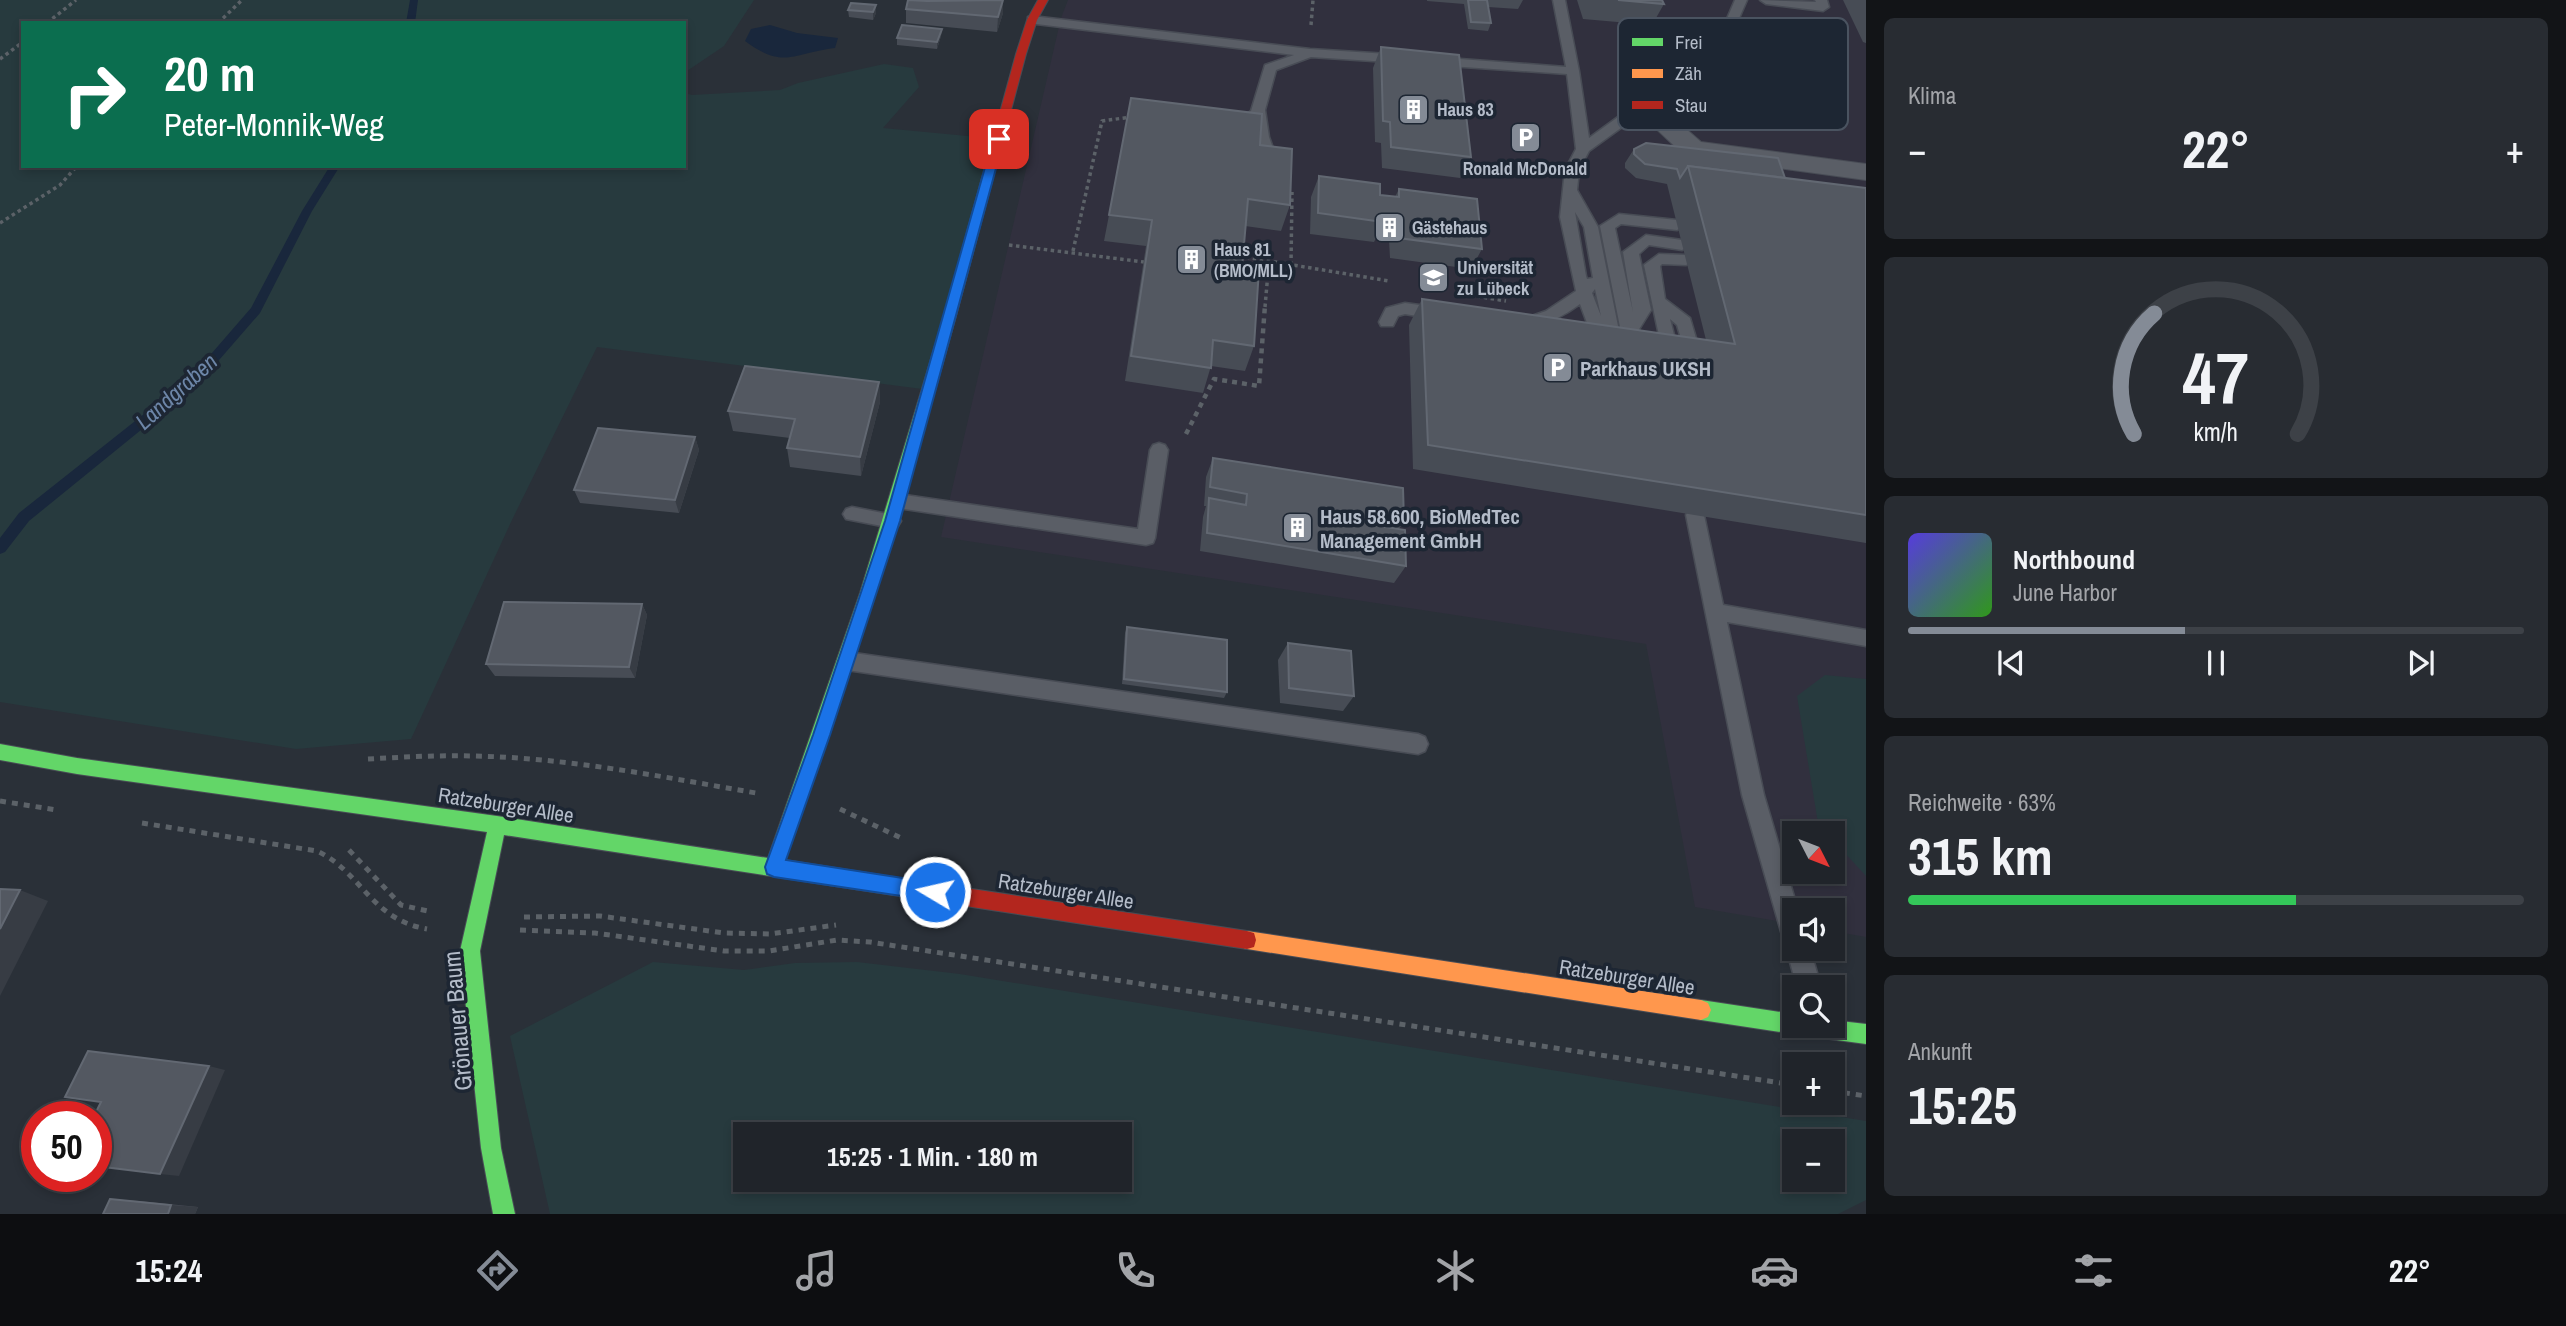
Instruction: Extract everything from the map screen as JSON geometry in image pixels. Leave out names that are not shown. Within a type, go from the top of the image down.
[{"type":"street","points":[[774,867],[847,661],[898,502],[972,241],[1021,54],[1032,20],[1043,0]]},
{"type":"street","points":[[1672,130],[1693,149],[1866,172]]},
{"type":"street","name":"Ratzeburger Allee","points":[[0,752],[77,766],[497,825],[1782,1021]]},
{"type":"street","name":"Grönauer Baum","points":[[497,825],[470,951],[491,1148],[504,1214]]},
{"type":"street","name":"Ratzeburger Allee","points":[[1845,1031],[1866,1034]]},
{"type":"lane","points":[[1559,0],[1573,71],[1583,149]]},
{"type":"lane","points":[[1734,18],[1741,0]]},
{"type":"lane","points":[[1766,0],[1823,7],[1821,0]]},
{"type":"lane","points":[[1032,20],[1310,53],[1573,71]]},
{"type":"lane","points":[[1275,172],[1262,137],[1259,111],[1270,68],[1310,53]]},
{"type":"lane","points":[[1221,128],[1245,125],[1259,111]]},
{"type":"lane","points":[[1245,125],[1262,137]]},
{"type":"lane","points":[[1618,125],[1583,149],[1572,170],[1567,217],[1578,276],[1595,338],[1634,350]]},
{"type":"lane","points":[[1570,190],[1591,227],[1612,334],[1634,350]]},
{"type":"lane","points":[[1634,350],[1606,226],[1619,219],[1677,225]]},
{"type":"lane","points":[[1634,350],[1643,310],[1631,252],[1646,240],[1684,252],[1659,259],[1652,265],[1673,363]]},
{"type":"lane","points":[[1510,331],[1557,312],[1584,293],[1600,275]]},
{"type":"lane","points":[[1658,301],[1684,322],[1696,367]]},
{"type":"lane","points":[[1387,322],[1392,313],[1405,308],[1460,317]]},
{"type":"lane","points":[[1510,331],[1552,332]]},
{"type":"lane","points":[[898,502],[1146,538],[1159,450]]},
{"type":"lane","points":[[852,514],[892,521]]},
{"type":"lane","points":[[1695,515],[1753,795],[1783,898]]},
{"type":"lane","points":[[1714,612],[1866,638]]},
{"type":"lane","points":[[847,661],[1418,744]]},
{"type":"path","points":[[50,21],[76,0]]},
{"type":"path","points":[[220,21],[242,0]]},
{"type":"path","points":[[0,59],[21,43]]},
{"type":"path","points":[[1073,251],[1102,121],[1128,116],[1139,119]]},
{"type":"path","points":[[0,223],[60,185],[75,168]]},
{"type":"path","points":[[1275,172],[1292,175],[1291,265]]},
{"type":"path","points":[[972,241],[1073,251],[1144,262]]},
{"type":"path","points":[[1159,450],[1187,433],[1214,379],[1259,386],[1269,261]]},
{"type":"path","points":[[0,801],[63,811]]},
{"type":"path","points":[[132,821],[322,853],[389,918],[421,929],[595,933],[724,951],[769,951],[837,940],[870,942],[1782,1083]]},
{"type":"path","points":[[1845,1093],[1866,1096]]},
{"type":"shaded area","name":"Universität zu Lübeck","points":[[1068,0],[1866,0],[1866,937],[1845,933],[1845,898],[1782,898],[1782,922],[1695,907],[1646,644],[941,537],[1061,18]]},
{"type":"shaded area","points":[[770,25],[797,33],[838,38],[835,48],[789,57],[770,55],[745,41],[751,29]]},
{"type":"green space","points":[[0,0],[754,0],[724,46],[686,72],[686,21],[21,21],[21,168],[686,168],[686,94],[780,90],[798,83],[884,64],[913,68],[919,87],[883,128],[999,139],[930,390],[597,347],[511,522],[411,739],[296,749],[0,702]]},
{"type":"green space","points":[[1825,675],[1866,679],[1866,876],[1845,853],[1845,821],[1818,821],[1797,696]]},
{"type":"green space","points":[[653,962],[744,970],[795,963],[857,962],[960,974],[1782,1107],[1782,1115],[1829,1115],[1866,1121],[1866,1200],[1838,1214],[550,1214],[510,1036]]},
{"type":"building","points":[[908,0],[1003,0],[998,17],[906,9]]},
{"type":"building","points":[[1468,0],[1487,0],[1491,23],[1471,22]]},
{"type":"building","points":[[1618,0],[1662,0],[1664,4]]},
{"type":"building","points":[[851,3],[876,5],[873,12],[848,10]]},
{"type":"building","points":[[902,25],[942,29],[937,42],[897,38]]},
{"type":"building","name":"Haus 83","points":[[1381,47],[1459,55],[1471,157],[1391,147],[1390,122],[1383,121]]},
{"type":"building","name":"Haus 81 (BMO/MLL)","points":[[1131,98],[1262,114],[1260,145],[1292,149],[1290,205],[1248,199],[1242,267],[1259,269],[1254,346],[1213,340],[1211,368],[1131,356],[1152,220],[1109,215]]},
{"type":"building","points":[[1646,143],[1778,158],[1785,178],[1688,166],[1680,178],[1677,169],[1645,164],[1634,154],[1634,149]]},
{"type":"building","name":"Parkhaus UKSH","points":[[1688,166],[1866,188],[1866,515],[1428,445],[1422,299],[1735,344]]},
{"type":"building","points":[[1319,176],[1380,184],[1380,195],[1399,197],[1399,189],[1477,199],[1482,249],[1399,238],[1399,219],[1382,217],[1383,222],[1318,213]]},
{"type":"building","points":[[745,366],[879,382],[860,457],[787,448],[795,419],[728,411]]},
{"type":"building","points":[[598,428],[695,437],[675,500],[574,490]]},
{"type":"building","name":"Haus 58.600, BioMedTec Management GmbH","points":[[1213,458],[1403,488],[1404,521],[1374,515],[1373,525],[1405,530],[1406,566],[1207,533],[1209,498],[1246,505],[1247,494],[1210,487]]},
{"type":"building","points":[[504,602],[642,604],[629,667],[486,664]]},
{"type":"building","points":[[1127,627],[1227,640],[1227,692],[1124,679]]},
{"type":"building","points":[[1288,643],[1351,651],[1354,696],[1289,688]]},
{"type":"building","points":[[0,889],[20,890],[0,929]]},
{"type":"building","points":[[88,1051],[209,1066],[160,1174],[112,1168],[112,1101],[65,1097]]},
{"type":"building","points":[[110,1199],[171,1205],[168,1214],[103,1214]]},
{"type":"waterway","name":"Landgraben","points":[[410,21],[414,0]]},
{"type":"waterway","name":"Landgraben","points":[[0,548],[24,517],[196,379],[256,310],[307,211],[334,168]]},
{"type":"traffic: fast","points":[[774,867],[823,731],[868,593],[950,316]]},
{"type":"traffic: fast","points":[[0,752],[77,766],[497,825],[893,886]]},
{"type":"traffic: fast","points":[[497,825],[470,951],[491,1148],[504,1214]]},
{"type":"traffic: fast","points":[[1701,1010],[1782,1022]]},
{"type":"traffic: fast","points":[[1845,1031],[1866,1034]]},
{"type":"traffic: slow","points":[[1247,940],[1701,1010]]},
{"type":"traffic: jam","points":[[950,316],[1021,54],[1032,20],[1043,0]]},
{"type":"traffic: jam","points":[[893,886],[1247,940]]},
{"type":"place","name":"Haus 83","points":[[1414,109]]},
{"type":"place","name":"Ronald McDonald","points":[[1525,137]]},
{"type":"place","name":"Gästehaus","points":[[1389,227]]},
{"type":"place","name":"Haus 81 (BMO/MLL)","points":[[1191,259]]},
{"type":"place","name":"Universität zu Lübeck","points":[[1434,277]]},
{"type":"place","name":"Parkhaus UKSH","points":[[1557,368]]},
{"type":"place","name":"Haus 58.600, BioMedTec Management GmbH","points":[[1297,528]]},
{"type":"route","points":[[935,892],[774,867],[805,785],[892,521],[999,139]]}]
